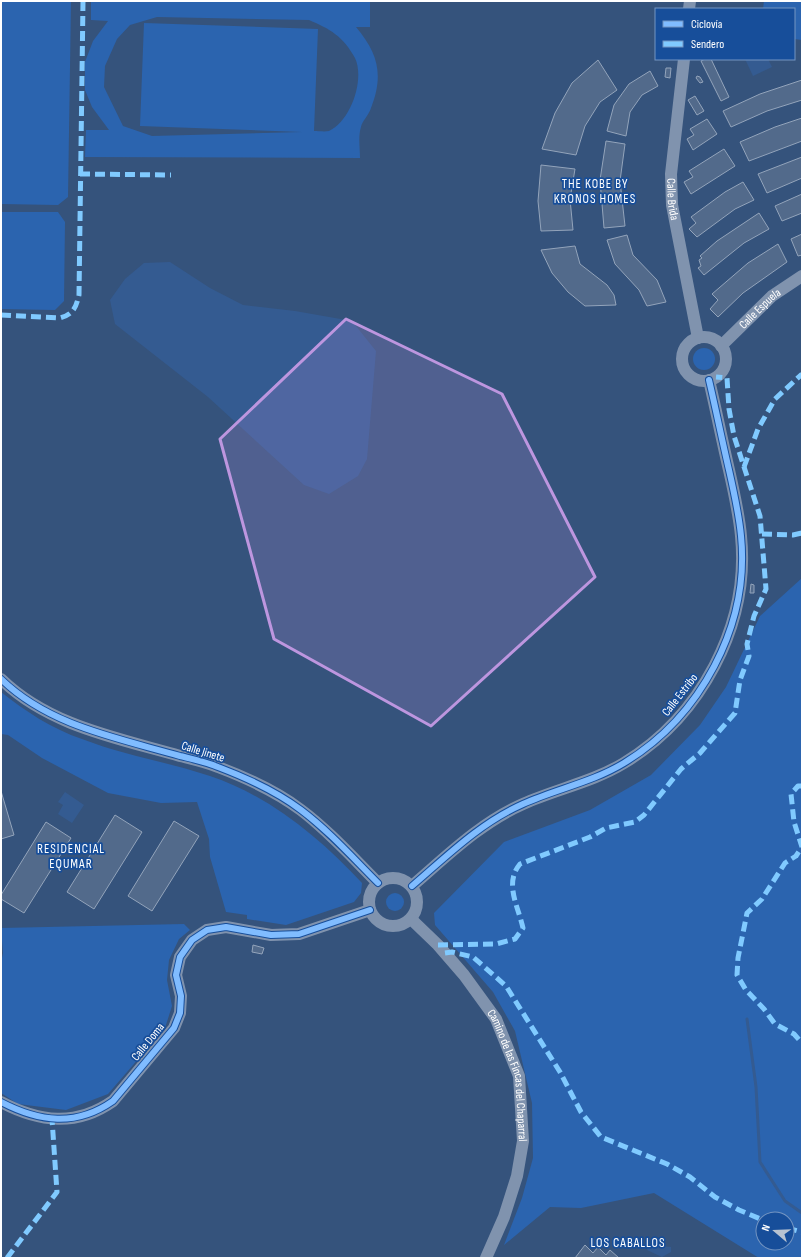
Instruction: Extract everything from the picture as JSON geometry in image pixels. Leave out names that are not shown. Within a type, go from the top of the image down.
[{"type":"street","name":"Calle Brida","points":[[684,60],[671,174],[672,205],[698,338]]},
{"type":"street","name":"Calle Espuela","points":[[721,346],[772,296],[802,276]]},
{"type":"street","points":[[698,338],[711,338],[721,346],[725,359],[724,366],[716,377],[709,380],[696,379],[690,376],[683,364],[682,358],[687,345],[698,338]]},
{"type":"street","name":"Calle Estribo","points":[[412,886],[462,842],[494,818],[524,803],[596,777],[624,763],[662,735],[684,712],[703,687],[720,656],[731,627],[738,595],[742,563],[742,536],[709,380]]},
{"type":"street","name":"Calle Jinete","points":[[1,679],[36,706],[66,721],[97,733],[216,766],[262,786],[301,810],[343,847],[378,883]]},
{"type":"street","points":[[392,878],[406,881],[412,886],[415,892],[417,906],[411,919],[400,925],[388,926],[380,923],[370,910],[370,895],[378,883],[392,878]]},
{"type":"street","name":"Calle Doma","points":[[1,1102],[23,1113],[41,1118],[60,1119],[84,1116],[104,1108],[113,1101],[174,1028],[180,1013],[181,996],[176,975],[180,957],[192,940],[207,930],[226,927],[272,936],[299,934],[370,910]]},
{"type":"street","name":"Camino de las Fincas del Chaparral","points":[[411,919],[438,944],[464,975],[496,1019],[519,1076],[523,1141],[517,1176],[504,1217],[486,1258]]},
{"type":"highlighted area","points":[[346,319],[502,394],[595,577],[431,726],[274,639],[220,439]]},
{"type":"shaded area","points":[[1,1],[71,1],[68,197],[58,205],[1,204]]},
{"type":"shaded area","points":[[91,1],[370,2],[370,27],[356,27],[374,55],[378,75],[375,96],[370,111],[363,122],[360,131],[360,158],[85,157],[86,130],[109,130],[92,107],[85,90],[85,62],[93,41],[108,21],[91,20]],"holes":[[[157,17],[309,20],[330,30],[341,39],[355,58],[358,67],[357,88],[350,109],[337,126],[329,131],[314,131],[318,29],[144,23],[140,126],[302,132],[152,136],[123,126],[104,87],[105,66],[117,39],[130,25]]]},
{"type":"shaded area","points":[[764,1],[802,1],[802,40],[795,39],[795,8],[763,8]]},
{"type":"shaded area","points":[[745,60],[768,60],[772,67],[753,76]]},
{"type":"shaded area","points":[[1,212],[58,212],[65,222],[64,301],[55,310],[1,309]]},
{"type":"shaded area","points":[[170,262],[210,288],[243,305],[295,311],[352,321],[376,351],[367,459],[358,476],[329,494],[304,485],[208,397],[115,324],[110,300],[125,279],[144,263]]},
{"type":"shaded area","points":[[704,348],[712,351],[715,359],[712,367],[704,370],[696,367],[693,359],[696,351]]},
{"type":"shaded area","points":[[802,578],[802,1258],[759,1258],[654,1193],[581,1208],[550,1207],[504,1245],[522,1198],[533,1158],[532,1103],[515,1031],[493,992],[435,925],[434,913],[504,842],[590,810],[651,775],[700,725],[726,687],[760,616]]},
{"type":"shaded area","points":[[1,692],[39,719],[71,735],[113,750],[210,776],[232,784],[253,795],[293,820],[329,850],[362,883],[361,893],[354,902],[286,925],[247,919],[247,915],[226,912],[210,857],[209,839],[197,802],[161,803],[108,793],[42,758],[8,735],[1,734]]},
{"type":"shaded area","points":[[65,792],[84,805],[72,823],[58,814],[63,805],[58,802]]},
{"type":"shaded area","points":[[395,893],[401,896],[404,902],[401,908],[395,911],[389,908],[386,902],[389,896]]},
{"type":"shaded area","points":[[184,924],[190,930],[179,939],[169,960],[167,980],[172,1006],[165,1028],[108,1094],[66,1110],[18,1104],[1,1093],[1,963],[3,953],[1,928]]},
{"type":"shaded area","points":[[648,1245],[671,1247],[671,1252],[662,1257],[647,1250]]},
{"type":"building","points":[[598,60],[617,90],[600,102],[585,126],[576,155],[542,149],[555,113],[572,83]]},
{"type":"building","points":[[711,60],[729,97],[721,101],[701,61]]},
{"type":"building","points":[[666,68],[671,68],[670,78],[665,77]]},
{"type":"building","points":[[650,71],[658,86],[642,95],[630,112],[626,136],[607,131],[614,105],[629,84]]},
{"type":"building","points":[[697,76],[700,77],[703,82],[700,83],[696,78]]},
{"type":"building","points":[[802,80],[802,100],[767,111],[731,127],[723,111],[760,94]]},
{"type":"building","points":[[695,96],[704,111],[697,115],[688,100]]},
{"type":"building","points":[[802,118],[802,141],[749,161],[740,142],[775,127]]},
{"type":"building","points":[[707,119],[717,134],[693,150],[687,139],[694,135],[690,129]]},
{"type":"building","points":[[606,141],[625,144],[620,181],[625,226],[604,228],[600,180]]},
{"type":"building","points":[[724,149],[735,166],[691,194],[684,182],[693,177],[689,171]]},
{"type":"building","points":[[802,157],[802,178],[767,193],[758,174]]},
{"type":"building","points":[[541,165],[575,169],[570,199],[573,230],[541,231],[538,201]]},
{"type":"building","points":[[743,182],[754,200],[735,209],[697,237],[689,229],[696,223],[691,217],[725,192]]},
{"type":"building","points":[[802,194],[802,213],[782,221],[775,206]]},
{"type":"building","points":[[759,213],[769,229],[744,243],[704,275],[698,268],[701,266],[699,260],[702,258],[700,256],[717,241]]},
{"type":"building","points":[[802,234],[802,255],[798,256],[791,239]]},
{"type":"building","points":[[627,235],[633,255],[657,280],[666,302],[647,306],[639,290],[615,264],[607,240]]},
{"type":"building","points":[[778,244],[787,262],[743,293],[718,317],[710,309],[718,300],[712,294],[748,263]]},
{"type":"building","points":[[575,246],[580,264],[607,285],[614,295],[616,305],[585,306],[568,292],[552,273],[541,250]]},
{"type":"building","points":[[751,584],[754,585],[754,593],[750,593]]},
{"type":"building","points":[[1,791],[14,835],[1,839]]},
{"type":"building","points":[[115,815],[142,832],[94,909],[67,892]]},
{"type":"building","points":[[174,821],[199,836],[152,911],[128,896]]},
{"type":"building","points":[[46,822],[71,838],[24,913],[1,899],[1,895]]},
{"type":"building","points":[[253,945],[264,948],[262,954],[252,952]]},
{"type":"building","points":[[585,1245],[593,1253],[598,1247],[606,1255],[610,1250],[619,1258],[575,1258]]},
{"type":"waterway","points":[[747,1019],[756,1087],[760,1162],[785,1201],[802,1213]]},
{"type":"marked path","points":[[1,315],[60,318],[74,310],[78,299],[83,1]]},
{"type":"marked path","points":[[80,174],[171,175]]},
{"type":"marked path","points":[[744,467],[758,429],[775,399],[802,374]]},
{"type":"marked path","points":[[438,945],[496,944],[515,939],[523,928],[513,887],[515,871],[520,864],[590,837],[606,828],[635,822],[644,815],[681,769],[700,753],[735,713],[740,680],[749,656],[747,644],[754,616],[766,589],[760,516],[734,436],[729,409],[727,378],[716,377]]},
{"type":"marked path","points":[[762,534],[793,535],[802,533]]},
{"type":"marked path","points":[[802,786],[798,786],[791,794],[794,822],[802,847],[796,856],[785,863],[762,899],[747,913],[738,958],[737,975],[746,990],[764,1009],[775,1024],[794,1034],[802,1043]]},
{"type":"marked path","points":[[445,953],[452,952],[473,957],[506,986],[560,1072],[581,1112],[601,1137],[667,1164],[690,1177],[715,1197],[755,1217]]},
{"type":"marked path","points":[[7,1258],[57,1192],[52,1119]]},
{"type":"marked path","points":[[795,1230],[802,1232]]},
{"type":"cycle path","points":[[412,886],[478,830],[507,812],[523,804],[612,770],[624,763],[651,744],[676,721],[697,695],[714,666],[728,635],[737,603],[742,570],[741,536],[738,511],[709,380]]},
{"type":"cycle path","points":[[1,679],[20,695],[40,708],[62,719],[109,736],[209,764],[240,776],[271,791],[301,810],[321,827],[378,883]]},
{"type":"cycle path","points":[[1,1102],[29,1114],[57,1119],[85,1115],[113,1101],[174,1028],[180,1013],[181,996],[176,975],[180,957],[192,940],[207,930],[226,927],[271,935],[299,934],[370,910]]},
{"type":"district","name":"THE KOBE BY KRONOS HOMES","points":[[595,192]]},
{"type":"district","name":"RESIDENCIAL EQUMAR","points":[[71,856]]},
{"type":"district","name":"LOS CABALLOS","points":[[628,1243]]}]
